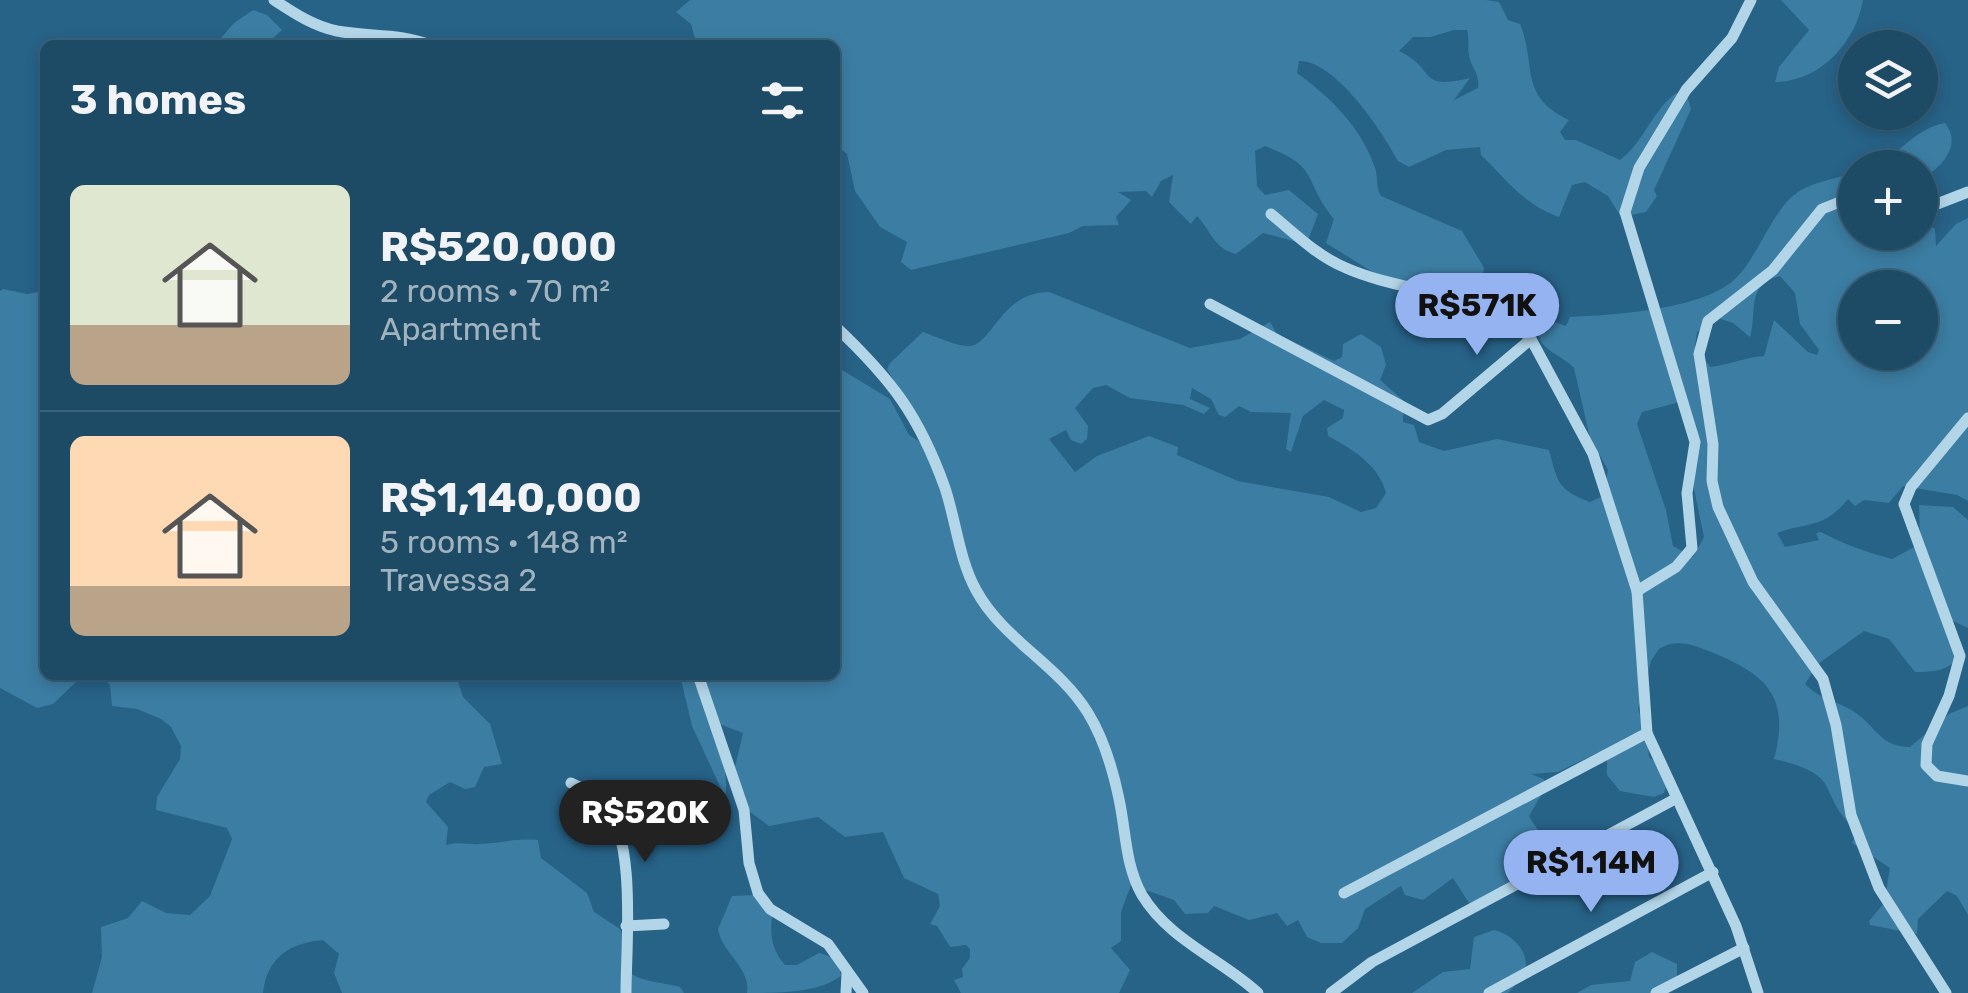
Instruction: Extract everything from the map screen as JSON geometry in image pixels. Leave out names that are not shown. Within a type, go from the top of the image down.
[{"type":"street","points":[[274,0],[315,25],[410,40]]},
{"type":"street","points":[[1636,591],[1676,567],[1692,548],[1687,493],[1695,442],[1628,229],[1629,192],[1686,90],[1732,38],[1752,0]]},
{"type":"street","points":[[1938,204],[1968,192]]},
{"type":"street","points":[[1838,203],[1822,209],[1773,270],[1708,322],[1698,354],[1713,444],[1712,481],[1735,546],[1768,605],[1823,679],[1832,704],[1851,815],[1878,888],[1946,993]]},
{"type":"street","points":[[1271,214],[1318,253],[1347,269],[1465,302],[1517,324],[1532,339],[1593,454],[1636,591],[1647,733],[1713,872],[1758,993]]},
{"type":"street","points":[[1210,304],[1428,420],[1442,414],[1532,339]]},
{"type":"street","points":[[840,331],[902,396],[918,421],[945,489],[975,589],[1012,635],[1060,676],[1088,714],[1112,771],[1130,865],[1142,894],[1179,936],[1258,993]]},
{"type":"street","points":[[1968,418],[1911,486],[1904,504],[1960,656],[1949,696],[1926,744],[1926,766],[1937,776],[1968,781]]},
{"type":"street","points":[[700,680],[744,810],[758,894],[770,909],[828,944],[863,993]]},
{"type":"street","points":[[1344,892],[1647,733]]},
{"type":"street","points":[[571,782],[606,805],[620,831],[626,993]]},
{"type":"street","points":[[1331,993],[1372,962],[1677,798]]},
{"type":"street","points":[[1489,993],[1713,872]]},
{"type":"street","points":[[626,926],[664,924]]},
{"type":"street","points":[[1656,993],[1744,948]]},
{"type":"street","points":[[846,973],[846,993]]},
{"type":"shaded area","points":[[690,0],[1486,0],[1499,2],[1508,20],[1520,24],[1536,90],[1553,111],[1569,120],[1560,132],[1565,140],[1576,140],[1620,160],[1676,93],[1687,95],[1691,109],[1654,190],[1657,196],[1646,212],[1621,217],[1608,196],[1585,182],[1572,185],[1559,217],[1517,191],[1481,155],[1480,147],[1446,150],[1409,167],[1398,161],[1369,116],[1342,84],[1313,64],[1299,61],[1297,73],[1332,102],[1361,138],[1375,169],[1381,196],[1462,231],[1484,268],[1477,304],[1411,299],[1408,284],[1371,271],[1326,243],[1334,219],[1308,175],[1295,161],[1265,146],[1255,151],[1257,186],[1265,195],[1289,190],[1318,214],[1309,238],[1297,242],[1263,233],[1236,254],[1228,251],[1197,216],[1191,224],[1169,202],[1173,175],[1161,181],[1152,197],[1146,191],[1118,192],[1131,200],[1116,217],[1119,225],[1083,226],[1069,233],[911,270],[901,262],[907,242],[880,227],[855,191],[847,154],[840,148],[840,40],[696,40],[691,24],[676,12]],"holes":[[[1454,30],[1467,30],[1478,88],[1454,100],[1470,78],[1434,80],[1399,51],[1413,37]]]},
{"type":"shaded area","points":[[1781,0],[1863,0],[1853,30],[1838,30],[1838,51],[1833,57],[1807,75],[1775,82],[1779,67],[1809,30]]},
{"type":"shaded area","points":[[253,10],[267,15],[282,30],[273,38],[276,40],[219,40]]},
{"type":"shaded area","points":[[1945,123],[1952,140],[1947,156],[1938,166],[1938,150],[1898,150],[1925,130],[1938,130],[1938,125]]},
{"type":"shaded area","points":[[1838,177],[1838,250],[1938,250],[1938,244],[1956,224],[1968,218],[1968,501],[1957,495],[1903,486],[1889,503],[1864,500],[1855,506],[1848,499],[1823,520],[1777,533],[1785,547],[1819,540],[1816,533],[1821,532],[1892,559],[1920,544],[1919,505],[1953,507],[1968,520],[1968,628],[1951,620],[1961,656],[1940,670],[1915,672],[1889,639],[1864,631],[1818,664],[1805,684],[1856,713],[1885,740],[1900,746],[1910,747],[1949,714],[1968,706],[1968,915],[1957,896],[1947,891],[1918,919],[1917,934],[1870,925],[1884,903],[1890,868],[1852,843],[1858,832],[1836,806],[1821,779],[1797,765],[1774,759],[1779,718],[1776,703],[1759,679],[1730,660],[1685,644],[1659,649],[1651,661],[1638,709],[1647,733],[1649,757],[1660,765],[1668,781],[1664,793],[1654,797],[1620,791],[1607,775],[1607,760],[1597,753],[1558,772],[1531,774],[1544,779],[1543,792],[1529,816],[1549,848],[1546,868],[1471,906],[1453,878],[1423,900],[1405,895],[1401,886],[1365,909],[1358,928],[1342,943],[1321,943],[1307,937],[1298,920],[1287,926],[1277,913],[1249,920],[1214,906],[1208,913],[1185,914],[1174,900],[1131,885],[1121,912],[1121,941],[1111,948],[1130,970],[1119,993],[961,993],[954,980],[963,977],[970,949],[966,945],[950,947],[937,926],[930,924],[940,906],[938,894],[904,878],[883,832],[845,837],[818,817],[769,826],[746,809],[734,771],[743,733],[719,724],[725,797],[692,726],[681,680],[840,680],[840,369],[890,399],[909,435],[925,445],[921,425],[887,369],[890,363],[923,332],[958,344],[976,344],[1008,309],[1032,294],[1049,292],[1190,348],[1240,339],[1270,322],[1277,334],[1334,361],[1342,357],[1343,344],[1361,334],[1381,347],[1386,365],[1380,380],[1404,401],[1403,422],[1414,425],[1419,442],[1444,451],[1497,439],[1549,450],[1560,483],[1590,502],[1603,496],[1608,470],[1590,438],[1574,368],[1547,348],[1538,332],[1552,321],[1566,326],[1570,317],[1655,309],[1719,290],[1743,270],[1792,196]],"holes":[[[1780,276],[1795,293],[1800,324],[1819,350],[1817,355],[1808,352],[1774,320],[1764,356],[1710,367],[1695,346],[1697,332],[1718,318],[1733,323],[1750,337],[1757,292],[1769,280]],[[1106,385],[1130,398],[1183,405],[1204,414],[1210,408],[1190,399],[1192,388],[1211,399],[1219,415],[1225,417],[1239,406],[1251,412],[1291,413],[1286,449],[1291,452],[1303,416],[1324,400],[1344,410],[1343,418],[1327,428],[1328,436],[1370,465],[1386,493],[1376,508],[1361,512],[1329,497],[1238,481],[1177,455],[1178,447],[1149,436],[1097,456],[1075,472],[1049,439],[1066,430],[1071,440],[1081,444],[1087,439],[1088,426],[1075,408],[1093,388]],[[1680,398],[1693,454],[1694,489],[1704,537],[1693,557],[1673,546],[1666,510],[1637,424],[1642,412],[1676,403]]]},
{"type":"shaded area","points":[[0,291],[40,292],[40,680],[78,680],[53,704],[37,708],[0,688]]},
{"type":"shaded area","points":[[106,680],[458,680],[463,697],[490,724],[502,764],[484,767],[475,787],[465,789],[450,782],[429,795],[426,802],[448,827],[446,845],[538,840],[541,858],[587,893],[594,912],[620,929],[630,973],[680,987],[684,993],[342,993],[334,973],[339,954],[323,940],[282,954],[269,970],[263,993],[92,993],[102,957],[101,927],[128,918],[142,901],[166,913],[190,915],[210,896],[232,839],[227,828],[156,810],[157,797],[180,759],[181,746],[171,727],[161,719],[137,709],[112,706]]},
{"type":"shaded area","points":[[754,895],[773,907],[772,938],[785,965],[797,965],[819,953],[835,960],[841,976],[810,989],[747,993],[745,976],[718,929],[732,896]]},
{"type":"shaded area","points":[[1494,930],[1514,940],[1525,958],[1524,973],[1508,993],[1412,993],[1443,972],[1470,969],[1474,937]]},
{"type":"shaded area","points":[[1652,952],[1677,964],[1677,983],[1668,993],[1577,993],[1591,985],[1630,981],[1635,962]]}]
